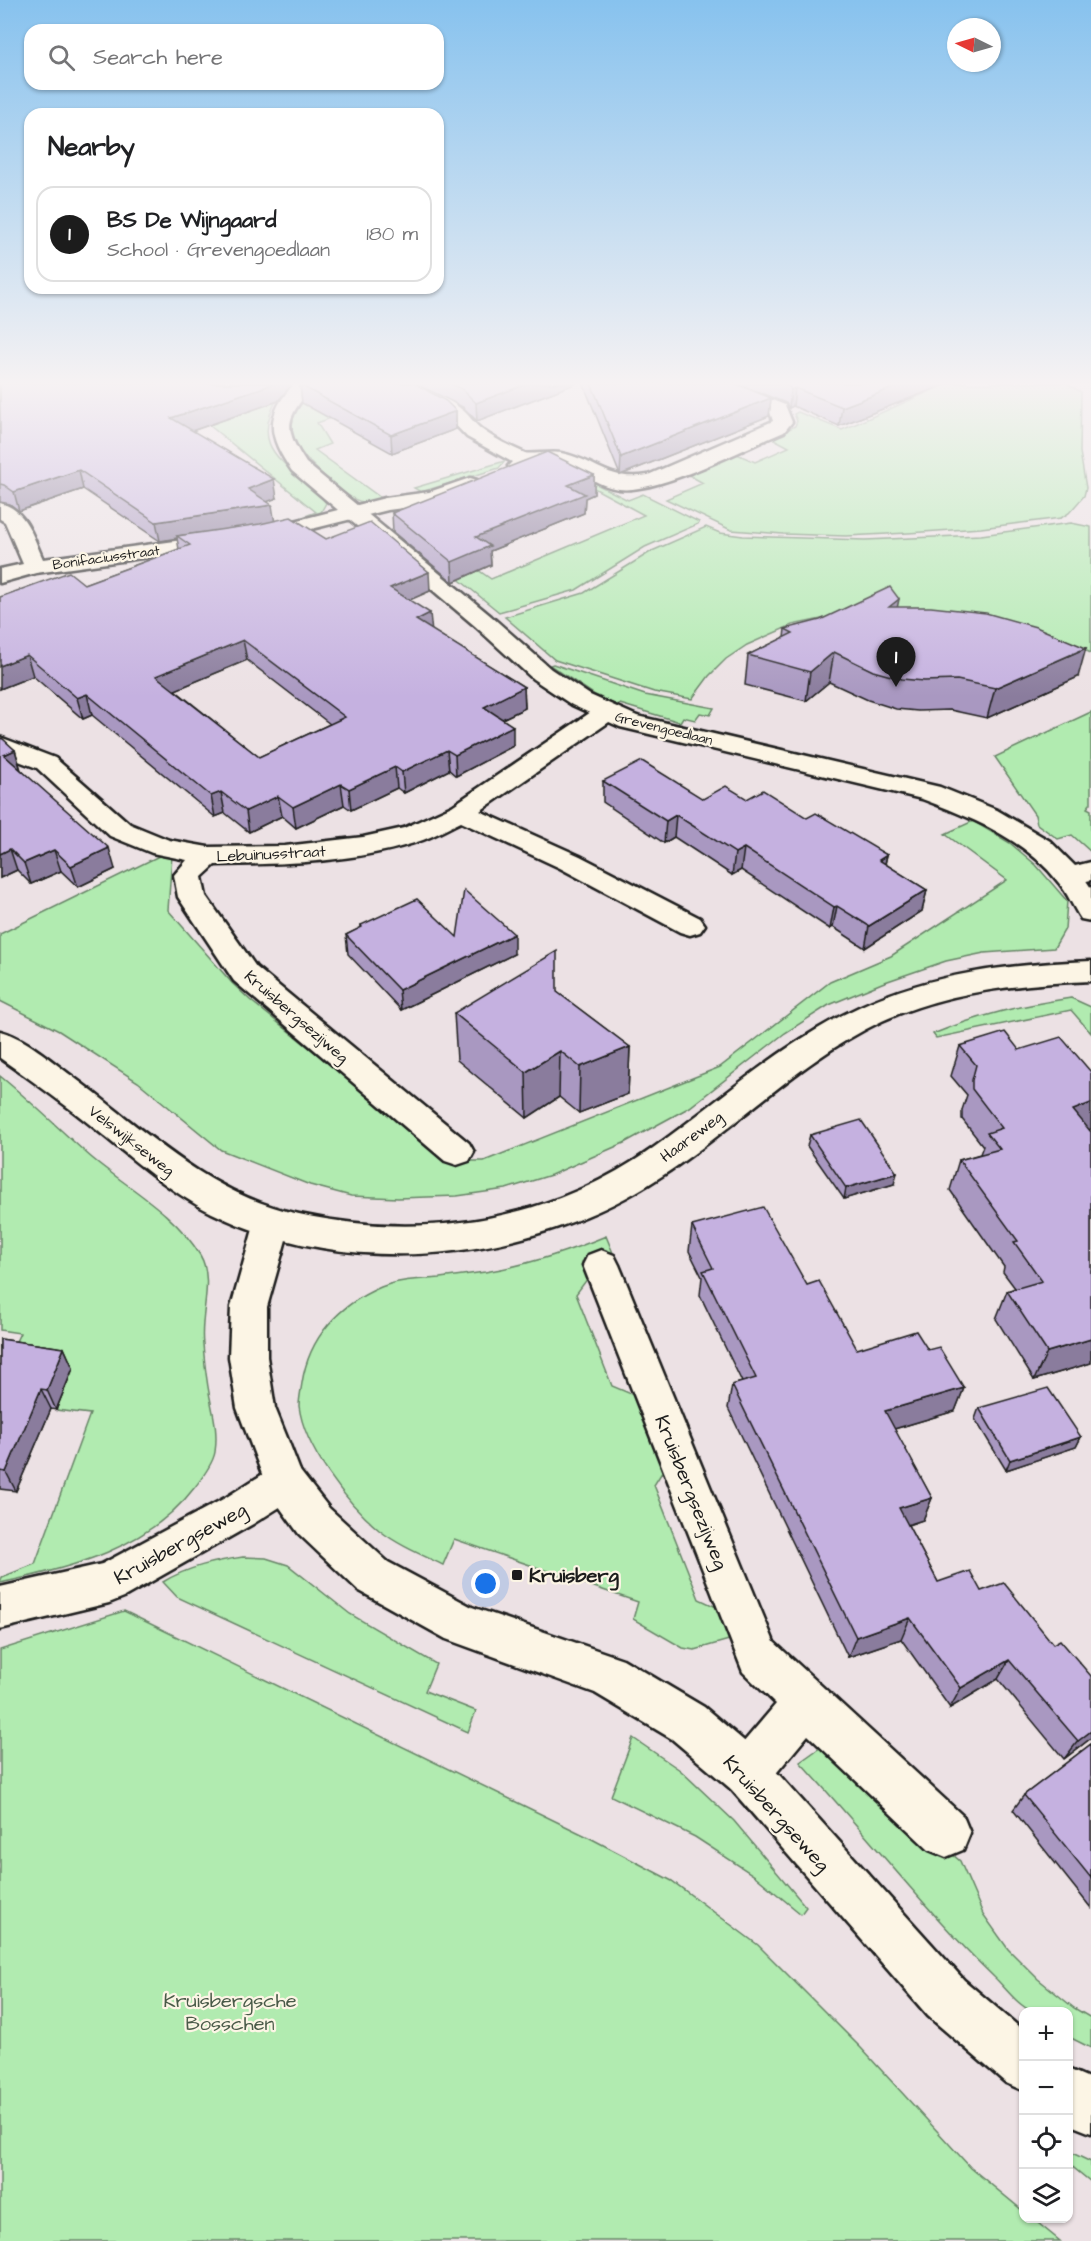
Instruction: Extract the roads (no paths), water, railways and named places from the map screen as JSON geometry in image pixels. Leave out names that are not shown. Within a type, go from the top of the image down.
[{"type":"street","name":"Grevengoedlaan","points":[[323,488],[483,621],[542,674],[581,700],[629,722],[931,793],[959,803],[1010,827],[1050,856],[1080,873],[1091,912]]},
{"type":"street","name":"Bonifaciusstraat","points":[[0,576],[35,567],[263,535],[353,514],[385,504],[433,498],[460,488]]},
{"type":"street","name":"Bonifaciusstraat","points":[[0,509],[14,519],[35,567]]},
{"type":"street","name":"Lebuinusstraat","points":[[0,745],[46,763],[120,830],[162,848],[208,856],[285,855],[363,846],[413,834],[461,812],[606,713]]},
{"type":"street","points":[[461,812],[570,862],[690,925]]},
{"type":"street","name":"Kruisbergsezijweg","points":[[208,856],[188,875],[192,897],[245,974],[457,1152]]},
{"type":"street","name":"Haareweg","points":[[273,1222],[333,1234],[398,1238],[469,1235],[519,1226],[561,1212],[589,1199],[663,1158],[809,1048],[871,1014],[964,983],[1033,972],[1091,971]]},
{"type":"street","name":"Velswijkseweg","points":[[0,1042],[52,1077],[163,1167],[201,1191],[273,1222]]},
{"type":"street","name":"Kruisbergseweg","points":[[273,1222],[249,1307],[248,1357],[256,1408],[285,1482],[314,1521],[373,1576],[460,1624],[607,1675],[688,1723],[747,1773],[946,1998],[1019,2062]]},
{"type":"street","name":"Kruisbergsezijweg","points":[[601,1265],[758,1657],[946,1833]]},
{"type":"street","name":"Kruisbergseweg","points":[[0,1608],[109,1583],[239,1511],[285,1482]]},
{"type":"street","points":[[747,1773],[806,1703]]},
{"type":"street","points":[[1073,2098],[1091,2107]]},
{"type":"place","name":"BS De Wijngaard","points":[[896,687]]},
{"type":"place","name":"Kruisberg","points":[[517,1575]]},
{"type":"park label","name":"Kruisbergsche Bosschen","points":[[230,2012]]}]
